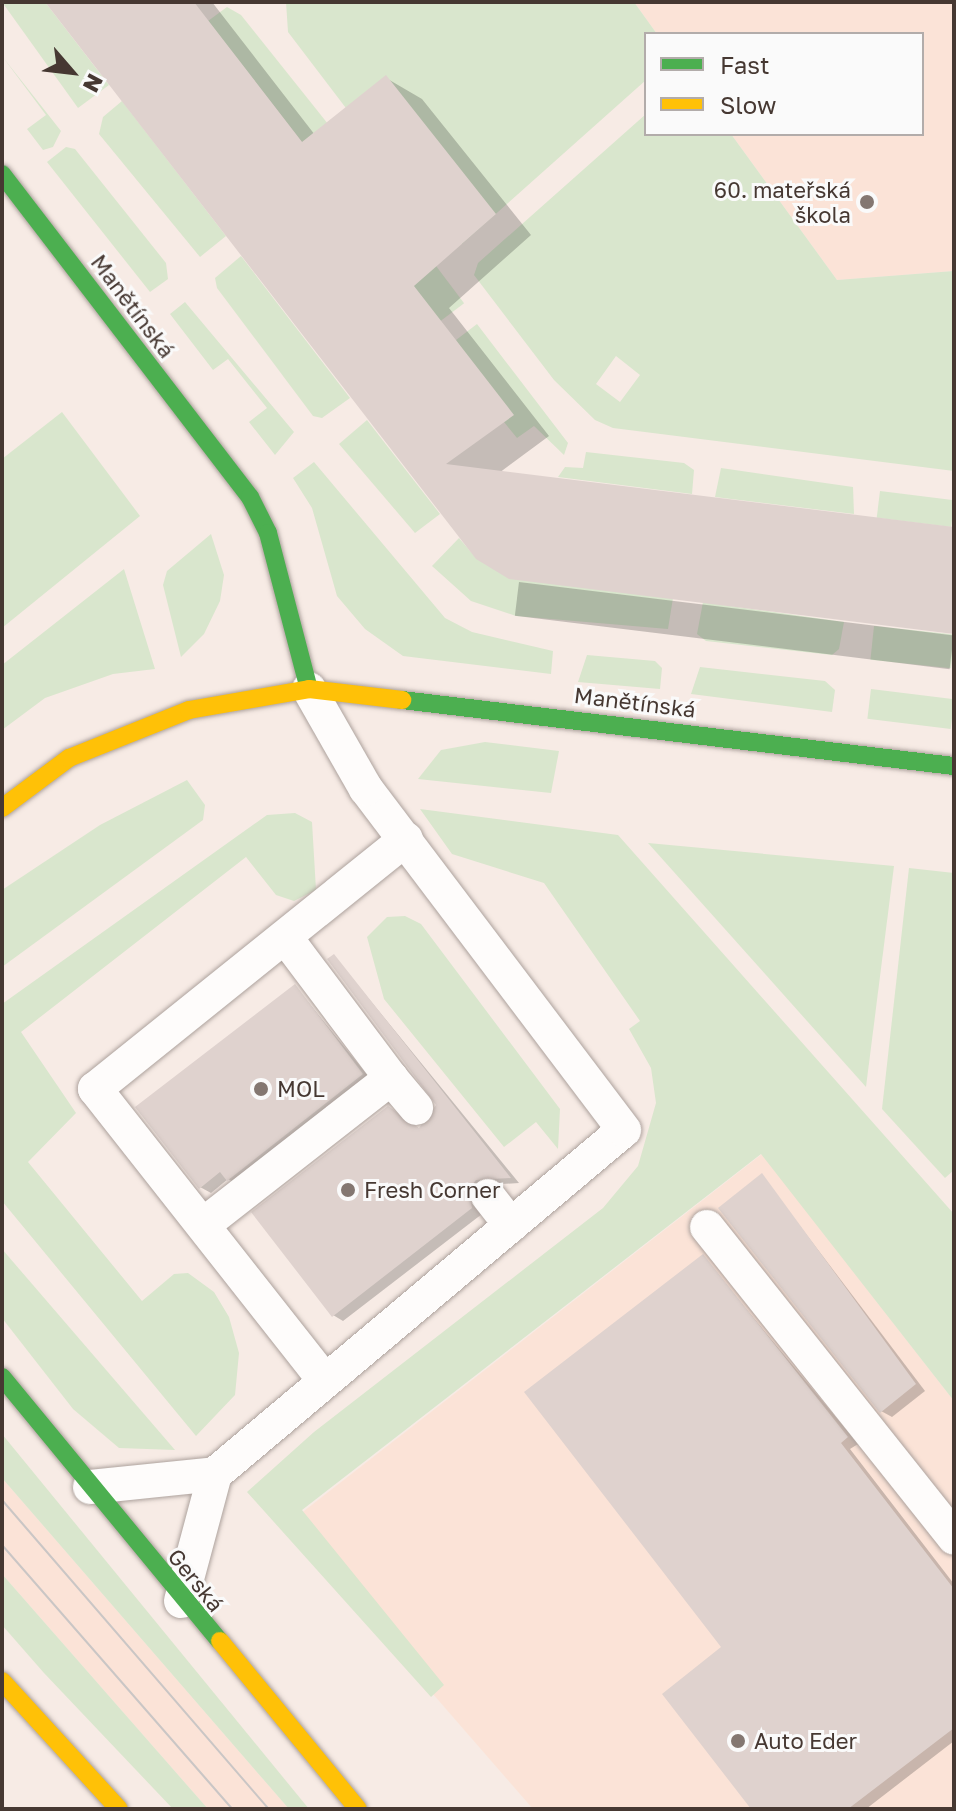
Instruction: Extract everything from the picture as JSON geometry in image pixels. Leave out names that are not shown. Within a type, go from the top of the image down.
[{"type":"street","name":"Manětínská","points":[[2,174],[250,497],[268,533],[309,689]]},
{"type":"street","name":"Manětínská","points":[[2,808],[69,758],[189,710],[309,689],[954,766]]},
{"type":"street","name":"Gerská","points":[[2,1377],[181,1601],[358,1809]]},
{"type":"street","points":[[2,1681],[119,1809]]},
{"type":"lane","points":[[90,1487],[215,1474],[624,1130],[366,789],[309,689]]},
{"type":"lane","points":[[325,1381],[95,1089],[406,839]]},
{"type":"lane","points":[[286,938],[416,1108]]},
{"type":"lane","points":[[203,1225],[391,1078]]},
{"type":"lane","points":[[488,1196],[511,1225]]},
{"type":"lane","points":[[707,1227],[954,1538]]},
{"type":"lane","points":[[181,1601],[215,1474]]},
{"type":"shaded area","name":"60. mateřská škola","points":[[634,2],[954,2],[954,271],[837,280],[732,136],[924,136],[924,32],[656,32]]},
{"type":"shaded area","points":[[762,1154],[954,1401],[954,1809],[533,1809],[286,1525]]},
{"type":"shaded area","points":[[2,1478],[289,1809],[208,1809],[2,1574]]},
{"type":"green space","points":[[2,2],[45,2],[109,85],[78,108]]},
{"type":"green space","points":[[286,2],[634,2],[656,32],[644,32],[644,82],[462,244],[448,242],[288,32]]},
{"type":"green space","points":[[227,7],[241,15],[344,144],[323,169],[208,21]]},
{"type":"green space","points":[[2,56],[61,131],[53,147],[43,150],[27,129],[46,115]]},
{"type":"green space","points":[[122,101],[226,236],[200,257],[99,134],[103,117]]},
{"type":"green space","points":[[644,116],[644,136],[732,136],[837,280],[954,271],[954,471],[613,428],[595,420],[554,380],[474,275],[478,263]],"holes":[[[616,356],[640,375],[620,402],[596,384]]]},
{"type":"green space","points":[[66,147],[75,149],[166,263],[168,279],[150,292],[47,162]]},
{"type":"green space","points":[[369,177],[464,303],[439,322],[343,196]]},
{"type":"green space","points":[[241,256],[350,398],[322,418],[313,416],[217,288],[215,278]]},
{"type":"green space","points":[[185,302],[294,432],[275,455],[249,422],[267,408],[228,359],[213,370],[170,314]]},
{"type":"green space","points":[[477,324],[568,443],[564,455],[534,426],[517,438],[504,422],[456,340]]},
{"type":"green space","points":[[62,412],[140,516],[2,628],[2,459]]},
{"type":"green space","points":[[367,420],[440,514],[415,533],[339,444]]},
{"type":"green space","points":[[586,452],[684,463],[694,470],[692,494],[558,477],[565,467],[583,468]]},
{"type":"green space","points":[[314,462],[445,618],[472,632],[553,651],[551,674],[403,656],[365,629],[337,596],[312,508],[293,478]]},
{"type":"green space","points":[[721,468],[853,487],[854,514],[715,497]]},
{"type":"green space","points":[[880,491],[954,500],[951,527],[877,518]]},
{"type":"green space","points":[[211,534],[224,575],[220,601],[204,634],[181,657],[163,585],[167,571]]},
{"type":"green space","points":[[459,538],[477,559],[673,598],[668,629],[516,616],[471,601],[432,566]]},
{"type":"green space","points":[[124,569],[155,669],[113,674],[45,698],[2,730],[2,665]]},
{"type":"green space","points":[[703,602],[844,622],[839,649],[832,655],[706,641],[697,634]]},
{"type":"green space","points":[[874,626],[954,634],[951,668],[870,660]]},
{"type":"green space","points":[[587,655],[655,661],[662,668],[660,689],[578,682]]},
{"type":"green space","points":[[700,667],[825,681],[835,690],[832,712],[691,694]]},
{"type":"green space","points":[[871,689],[954,699],[951,729],[867,719]]},
{"type":"green space","points":[[485,742],[559,751],[551,793],[418,779],[441,750]]},
{"type":"green space","points":[[187,780],[205,805],[203,820],[2,967],[2,890],[100,825]]},
{"type":"green space","points":[[420,809],[618,835],[954,1214],[954,1401],[761,1154],[302,1510],[444,1685],[431,1697],[247,1492],[314,1432],[603,1208],[638,1166],[656,1103],[651,1068],[629,1029],[640,1021],[544,883],[452,854]]},
{"type":"green space","points":[[295,813],[312,822],[316,890],[294,901],[276,895],[246,857],[21,1032],[76,1113],[28,1162],[142,1301],[174,1274],[188,1273],[214,1292],[229,1317],[239,1353],[235,1395],[196,1436],[2,1201],[2,1004],[267,815]]},
{"type":"green space","points":[[648,843],[894,866],[866,1087]]},
{"type":"green space","points":[[909,868],[954,873],[954,1170],[945,1178],[882,1109]]},
{"type":"green space","points":[[405,916],[421,924],[560,1109],[558,1149],[536,1122],[504,1147],[384,999],[367,937],[387,917]]},
{"type":"green space","points":[[2,1249],[175,1450],[119,1448],[73,1409],[2,1318]]},
{"type":"green space","points":[[2,1434],[309,1809],[289,1809],[2,1478]]},
{"type":"green space","points":[[2,1574],[208,1809],[173,1809],[44,1673],[2,1625]]},
{"type":"building","points":[[45,2],[194,2],[302,142],[386,75],[496,214],[414,286],[514,415],[446,464],[954,527],[954,634],[509,579],[476,559]]},
{"type":"building","points":[[334,954],[511,1178],[476,1180],[469,1189],[472,1208],[332,1317],[251,1212],[388,1106],[419,1128],[436,1105],[327,959]]},
{"type":"building","points":[[295,984],[363,1074],[227,1181],[220,1172],[199,1189],[135,1107]]},
{"type":"building","points":[[762,1173],[916,1384],[880,1413],[718,1208]]},
{"type":"building","points":[[703,1254],[848,1437],[841,1443],[954,1589],[954,1728],[848,1809],[751,1809],[662,1694],[721,1647],[524,1392]]},
{"type":"tram line","points":[[2,1500],[269,1809]]},
{"type":"tram line","points":[[2,1545],[232,1809]]},
{"type":"traffic: fast","points":[[2,174],[250,497],[268,533],[309,689]]},
{"type":"traffic: fast","points":[[402,700],[954,766]]},
{"type":"traffic: fast","points":[[2,1377],[220,1641]]},
{"type":"traffic: slow","points":[[2,808],[69,758],[189,710],[309,689],[402,700]]},
{"type":"traffic: slow","points":[[220,1641],[358,1809]]},
{"type":"traffic: slow","points":[[2,1681],[119,1809]]},
{"type":"place","name":"60. mateřská škola","points":[[867,202]]},
{"type":"place","name":"MOL","points":[[261,1089]]},
{"type":"place","name":"Fresh Corner","points":[[348,1190]]},
{"type":"place","name":"Auto Eder","points":[[738,1741]]}]
